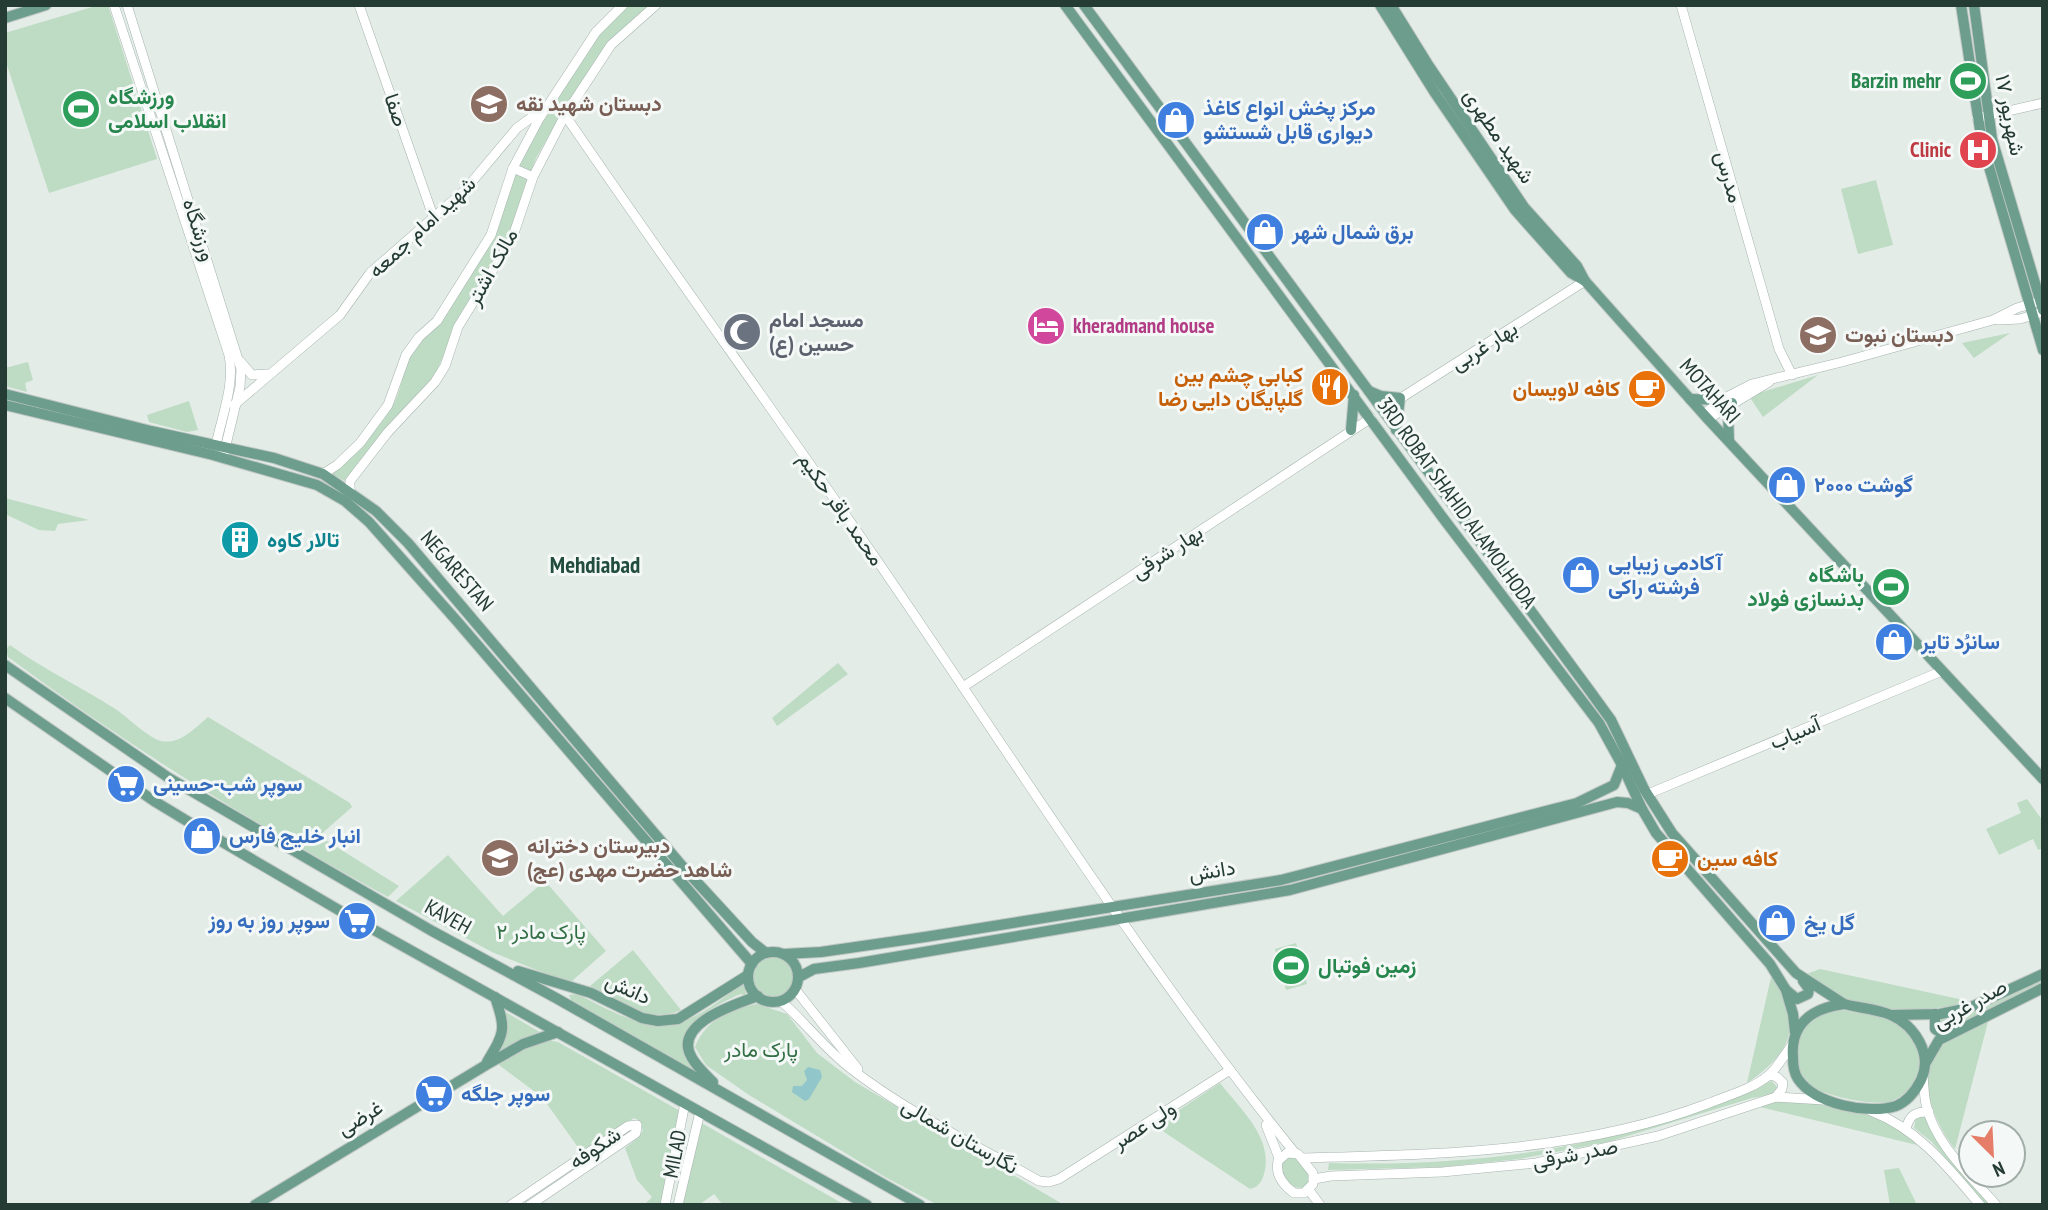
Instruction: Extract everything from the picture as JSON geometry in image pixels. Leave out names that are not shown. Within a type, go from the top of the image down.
[{"type":"main road","points":[[5,18],[46,5]]},
{"type":"main road","name":"3RD ROBAT SHAHID ALAMOLHODA","points":[[1065,5],[1599,723],[1656,833],[1765,957],[1786,990],[1795,1032]]},
{"type":"main road","name":"3RD ROBAT SHAHID ALAMOLHODA","points":[[1084,5],[1611,720],[1648,794],[1672,833],[1796,973],[1844,1004]]},
{"type":"main road","name":"MOTAHARI","points":[[1380,5],[1437,96],[1515,210],[1571,273],[1585,281],[1706,417],[2043,779]]},
{"type":"main road","name":"شهید مطهری","points":[[1391,5],[1524,207],[1577,266],[1585,281]]},
{"type":"main road","name":"۱۷ شهریور","points":[[1961,5],[1982,117]]},
{"type":"main road","name":"۱۷ شهریور","points":[[1974,5],[1982,143],[2037,309],[2043,351]]},
{"type":"main road","points":[[1199,187],[1209,184],[1211,179]]},
{"type":"main road","points":[[1219,214],[1220,208],[1231,206]]},
{"type":"main road","points":[[1367,390],[1381,396],[1400,398],[1396,430]]},
{"type":"main road","name":"NEGARESTAN","points":[[5,394],[219,451],[317,485],[345,501],[369,522],[607,785],[752,942],[766,953]]},
{"type":"main road","points":[[1351,430],[1354,395]]},
{"type":"main road","points":[[1690,399],[1727,401],[1729,441]]},
{"type":"main road","name":"NEGARESTAN","points":[[5,405],[219,451],[275,458],[323,474],[376,511],[415,551],[597,774]]},
{"type":"main road","points":[[1371,418],[1382,410]]},
{"type":"main road","points":[[1460,539],[1477,550],[1483,546]]},
{"type":"main road","points":[[403,560],[415,551]]},
{"type":"main road","points":[[1485,573],[1489,564],[1508,587],[1513,587]]},
{"type":"main road","name":"KAVEH","points":[[5,665],[169,778],[920,1205]]},
{"type":"main road","points":[[5,698],[154,801],[361,923],[867,1205]]},
{"type":"main road","points":[[1606,804],[1608,800],[1603,792],[1614,785],[1622,765]]},
{"type":"main road","name":"NEGARESTAN","points":[[607,785],[750,969]]},
{"type":"main road","name":"دانش","points":[[784,954],[821,952],[932,936],[1280,880],[1556,809],[1603,792]]},
{"type":"main road","name":"دانش","points":[[799,977],[814,968],[1290,890],[1606,804],[1628,803],[1642,809]]},
{"type":"main road","points":[[932,936],[936,950]]},
{"type":"main road","points":[[766,953],[784,954],[795,963],[799,977],[795,989],[781,1000],[765,1000],[758,996],[749,983],[750,969],[766,953]]},
{"type":"main road","name":"دانش","points":[[484,959],[546,981],[591,993],[642,1018],[658,1021],[678,1019],[750,969]]},
{"type":"main road","points":[[1786,990],[1797,999],[1808,994],[1808,986],[1796,973]]},
{"type":"main road","name":"صدر غربی","points":[[1891,1015],[1935,1014],[1969,1008],[2043,974]]},
{"type":"main road","name":"صدر غربی","points":[[1924,1070],[1939,1040],[2043,988]]},
{"type":"main road","points":[[723,1092],[690,1056],[688,1041],[694,1028],[712,1016],[758,996]]},
{"type":"main road","points":[[486,1065],[498,1044],[504,1024],[495,997]]},
{"type":"main road","points":[[1844,1004],[1891,1015],[1908,1027],[1920,1041],[1924,1070],[1916,1089],[1906,1101],[1871,1111],[1828,1100],[1798,1079],[1793,1067],[1791,1045],[1795,1032],[1815,1012],[1825,1006],[1844,1004]]},
{"type":"main road","points":[[1935,1014],[1935,1029],[1946,1036]]},
{"type":"main road","name":"غرضی","points":[[255,1205],[486,1065],[523,1044],[558,1032]]},
{"type":"street","name":"ورزشگاه","points":[[114,5],[229,355],[232,371],[219,451]]},
{"type":"street","name":"ورزشگاه","points":[[127,5],[241,369],[240,387],[219,451]]},
{"type":"street","name":"صفا","points":[[359,5],[433,216]]},
{"type":"street","name":"مالک اشتر","points":[[323,474],[360,443],[388,405],[406,355],[419,337],[437,321],[491,235],[513,168],[547,106],[596,32],[623,5]]},
{"type":"street","name":"مالک اشتر","points":[[350,492],[350,481],[388,432],[435,382],[445,366],[458,327],[512,239],[533,177],[565,116],[611,45],[656,5]]},
{"type":"street","name":"مدرس","points":[[1681,5],[1779,349]]},
{"type":"street","points":[[1982,117],[2043,103]]},
{"type":"street","name":"شهید امام جمعه","points":[[234,405],[340,315],[370,273],[464,190],[517,128],[547,106]]},
{"type":"street","name":"محمد باقر حکیم","points":[[565,116],[810,463],[1111,907],[1243,1088]]},
{"type":"street","points":[[513,168],[533,177]]},
{"type":"street","name":"بهار غربی","points":[[1382,410],[1585,281]]},
{"type":"street","points":[[1706,417],[1708,411],[1752,384],[2037,309]]},
{"type":"street","points":[[1779,349],[1792,375]]},
{"type":"street","points":[[1773,380],[1779,349]]},
{"type":"street","points":[[239,360],[252,375],[261,376],[272,372]]},
{"type":"street","name":"بهار شرقی","points":[[963,687],[1371,418]]},
{"type":"street","name":"آسیاب","points":[[1648,794],[1942,671]]},
{"type":"street","name":"نگارستان شمالی","points":[[795,989],[865,1079]]},
{"type":"street","name":"نگارستان شمالی","points":[[781,1000],[824,1045],[865,1079],[1039,1181],[1059,1179]]},
{"type":"street","name":"صدر شرقی","points":[[1299,1156],[1427,1154],[1552,1144],[1619,1131],[1692,1110],[1741,1091],[1769,1075],[1791,1045]]},
{"type":"street","name":"ولی عصر","points":[[1059,1179],[1230,1070]]},
{"type":"street","points":[[1924,1070],[1928,1112],[1937,1132],[1996,1205]]},
{"type":"street","points":[[1769,1075],[1777,1077],[1783,1083],[1776,1097]]},
{"type":"street","points":[[1243,1088],[1313,1172],[1314,1179],[1308,1190],[1299,1194],[1286,1187],[1276,1170],[1279,1158],[1270,1129],[1243,1088]]},
{"type":"street","name":"صدر شرقی","points":[[1314,1179],[1442,1172],[1536,1163],[1658,1136],[1776,1097],[1828,1100]]},
{"type":"street","name":"MILAD","points":[[665,1205],[685,1103]]},
{"type":"street","points":[[1871,1111],[1906,1129],[1938,1156],[1980,1205]]},
{"type":"street","name":"MILAD","points":[[678,1205],[700,1112]]},
{"type":"street","points":[[1906,1129],[1908,1119],[1913,1114],[1928,1112]]},
{"type":"street","points":[[681,1123],[690,1122],[696,1128]]},
{"type":"street","name":"شکوفه","points":[[511,1205],[582,1164],[636,1132],[637,1125],[628,1126],[582,1164],[530,1205]]},
{"type":"street","points":[[1279,1158],[1287,1153],[1299,1156]]},
{"type":"street","points":[[1308,1190],[1320,1205]]},
{"type":"green space","name":"ورزشگاه انقلاب اسلامی","points":[[99,5],[108,5],[157,159],[49,193],[5,59],[5,33]]},
{"type":"green space","points":[[628,5],[649,5],[609,41],[536,158],[508,238],[453,328],[433,379],[345,481],[330,473],[371,434],[392,407],[410,354],[473,269],[527,145],[600,32]]},
{"type":"green space","points":[[1876,180],[1893,245],[1858,254],[1841,189]]},
{"type":"green space","points":[[2010,333],[1974,358],[1962,343]]},
{"type":"green space","points":[[28,362],[33,380],[25,383],[27,392],[5,386],[5,368]]},
{"type":"green space","points":[[1818,375],[1763,417],[1749,396]]},
{"type":"green space","points":[[189,401],[198,430],[187,432],[149,422],[147,415]]},
{"type":"green space","points":[[5,498],[89,520],[58,524],[55,531],[39,530],[5,514]]},
{"type":"green space","points":[[10,645],[117,710],[156,739],[168,742],[181,738],[208,717],[350,803],[352,807],[319,836],[399,886],[388,897],[194,784],[8,657],[6,649]]},
{"type":"green space","points":[[838,663],[848,674],[777,726],[772,718]]},
{"type":"green space","points":[[2027,799],[2043,821],[2043,848],[2038,850],[2033,839],[1999,855],[1986,829],[2021,813],[2017,803]]},
{"type":"green space","name":"پارک مادر ۲","points":[[448,855],[503,916],[545,881],[606,951],[572,981],[559,979],[492,952],[396,901]]},
{"type":"green space","name":"زمین فوتبال","points":[[1296,943],[1307,984],[1286,990],[1275,949]]},
{"type":"green space","points":[[633,950],[681,1010],[657,1015],[645,1013],[622,1005],[590,986]]},
{"type":"green space","points":[[773,957],[787,963],[793,977],[787,991],[773,997],[759,991],[753,977],[759,963]]},
{"type":"green space","points":[[1820,969],[1973,1002],[1910,1010],[1863,1005],[1836,996],[1804,975]]},
{"type":"green space","points":[[1772,973],[1787,1007],[1789,1035],[1776,1059],[1747,1083]]},
{"type":"green space","points":[[2043,978],[2043,983],[1946,1031],[1938,1024],[1941,1019],[1968,1013]]},
{"type":"green space","points":[[743,984],[747,996],[741,994],[715,1007],[696,1020],[685,1034],[686,1050],[699,1073],[571,1000],[569,995],[577,994],[640,1022],[667,1025],[697,1015]]},
{"type":"green space","name":"پارک مادر","points":[[757,1004],[787,1014],[817,1053],[855,1082],[1064,1205],[938,1205],[885,1177],[749,1095],[706,1065],[695,1047],[705,1030],[720,1017]]},
{"type":"green space","points":[[1836,1009],[1884,1018],[1908,1032],[1915,1042],[1919,1064],[1917,1075],[1903,1094],[1892,1101],[1875,1103],[1826,1093],[1810,1085],[1804,1078],[1799,1070],[1796,1052],[1800,1034],[1814,1017]]},
{"type":"green space","points":[[502,1010],[543,1034],[494,1056]]},
{"type":"green space","points":[[1989,1018],[1963,1119],[1957,1119],[1955,1149],[1934,1112],[1928,1084],[1933,1058],[1947,1041]]},
{"type":"green space","points":[[546,1040],[558,1042],[680,1111],[663,1205],[646,1203],[652,1197],[637,1180],[625,1148],[639,1137],[643,1130],[638,1120],[634,1118],[580,1150],[542,1097],[499,1065],[501,1060]]},
{"type":"green space","points":[[1772,1081],[1778,1088],[1770,1095],[1752,1098],[1608,1142],[1519,1159],[1443,1167],[1328,1170],[1329,1163],[1448,1161],[1565,1146],[1658,1123]]},
{"type":"green space","points":[[1220,1083],[1253,1125],[1264,1148],[1266,1161],[1263,1177],[1261,1182],[1250,1189],[1155,1126]]},
{"type":"green space","points":[[1779,1101],[1843,1107],[1875,1115],[1902,1129],[1917,1145],[1760,1107]]},
{"type":"green space","points":[[1925,1116],[1957,1160],[1957,1172],[1932,1142],[1914,1128],[1916,1117]]},
{"type":"green space","points":[[700,1122],[845,1205],[723,1205],[714,1194],[699,1205],[681,1205]]},
{"type":"green space","points":[[1287,1158],[1297,1158],[1309,1171],[1309,1185],[1295,1187],[1285,1179],[1281,1169]]},
{"type":"green space","points":[[1899,1168],[1917,1205],[1890,1205],[1884,1170]]},
{"type":"green space","points":[[1972,1189],[1979,1189],[1991,1205],[1985,1205]]},
{"type":"water","points":[[808,1067],[820,1070],[822,1077],[809,1099],[805,1101],[792,1092],[793,1086],[802,1086],[807,1080],[804,1071]]},
{"type":"place","name":"Barzin mehr","points":[[1968,81]]},
{"type":"place","name":"دبستان شهید نقه","points":[[489,104]]},
{"type":"place","name":"ورزشگاه انقلاب اسلامی","points":[[81,109]]},
{"type":"place","name":"مرکز پخش انواع کاغذ دیواری قابل شستشو","points":[[1176,120]]},
{"type":"place","name":"Clinic","points":[[1978,150]]},
{"type":"place","name":"برق شمال شهر","points":[[1265,232]]},
{"type":"place","name":"kheradmand house","points":[[1046,326]]},
{"type":"place","name":"مسجد امام حسین (ع)","points":[[742,332]]},
{"type":"place","name":"دبستان نبوت","points":[[1818,335]]},
{"type":"place","name":"کبابی چشم بین گلپایگان دایی رضا","points":[[1330,387]]},
{"type":"place","name":"کافه لاویسان","points":[[1647,389]]},
{"type":"place","name":"گوشت ۲۰۰۰","points":[[1787,485]]},
{"type":"place","name":"تالار کاوه","points":[[240,540]]},
{"type":"place","name":"آکادمی زیبایی فرشته راکی","points":[[1581,575]]},
{"type":"place","name":"باشگاه بدنسازی فولاد","points":[[1891,587]]},
{"type":"place","name":"سانرُد تایر","points":[[1894,642]]},
{"type":"place","name":"سوپر شب-حسینی","points":[[126,784]]},
{"type":"place","name":"انبار خلیج فارس","points":[[202,836]]},
{"type":"place","name":"دبیرستان دخترانه شاهد حضرت مهدی (عج)","points":[[500,858]]},
{"type":"place","name":"کافه سین","points":[[1670,859]]},
{"type":"place","name":"سوپر روز به روز","points":[[357,921]]},
{"type":"place","name":"گل یخ","points":[[1777,923]]},
{"type":"place","name":"زمین فوتبال","points":[[1291,966]]},
{"type":"place","name":"سوپر جلگه","points":[[434,1094]]},
{"type":"district","name":"Mehdiabad","points":[[595,565]]}]
